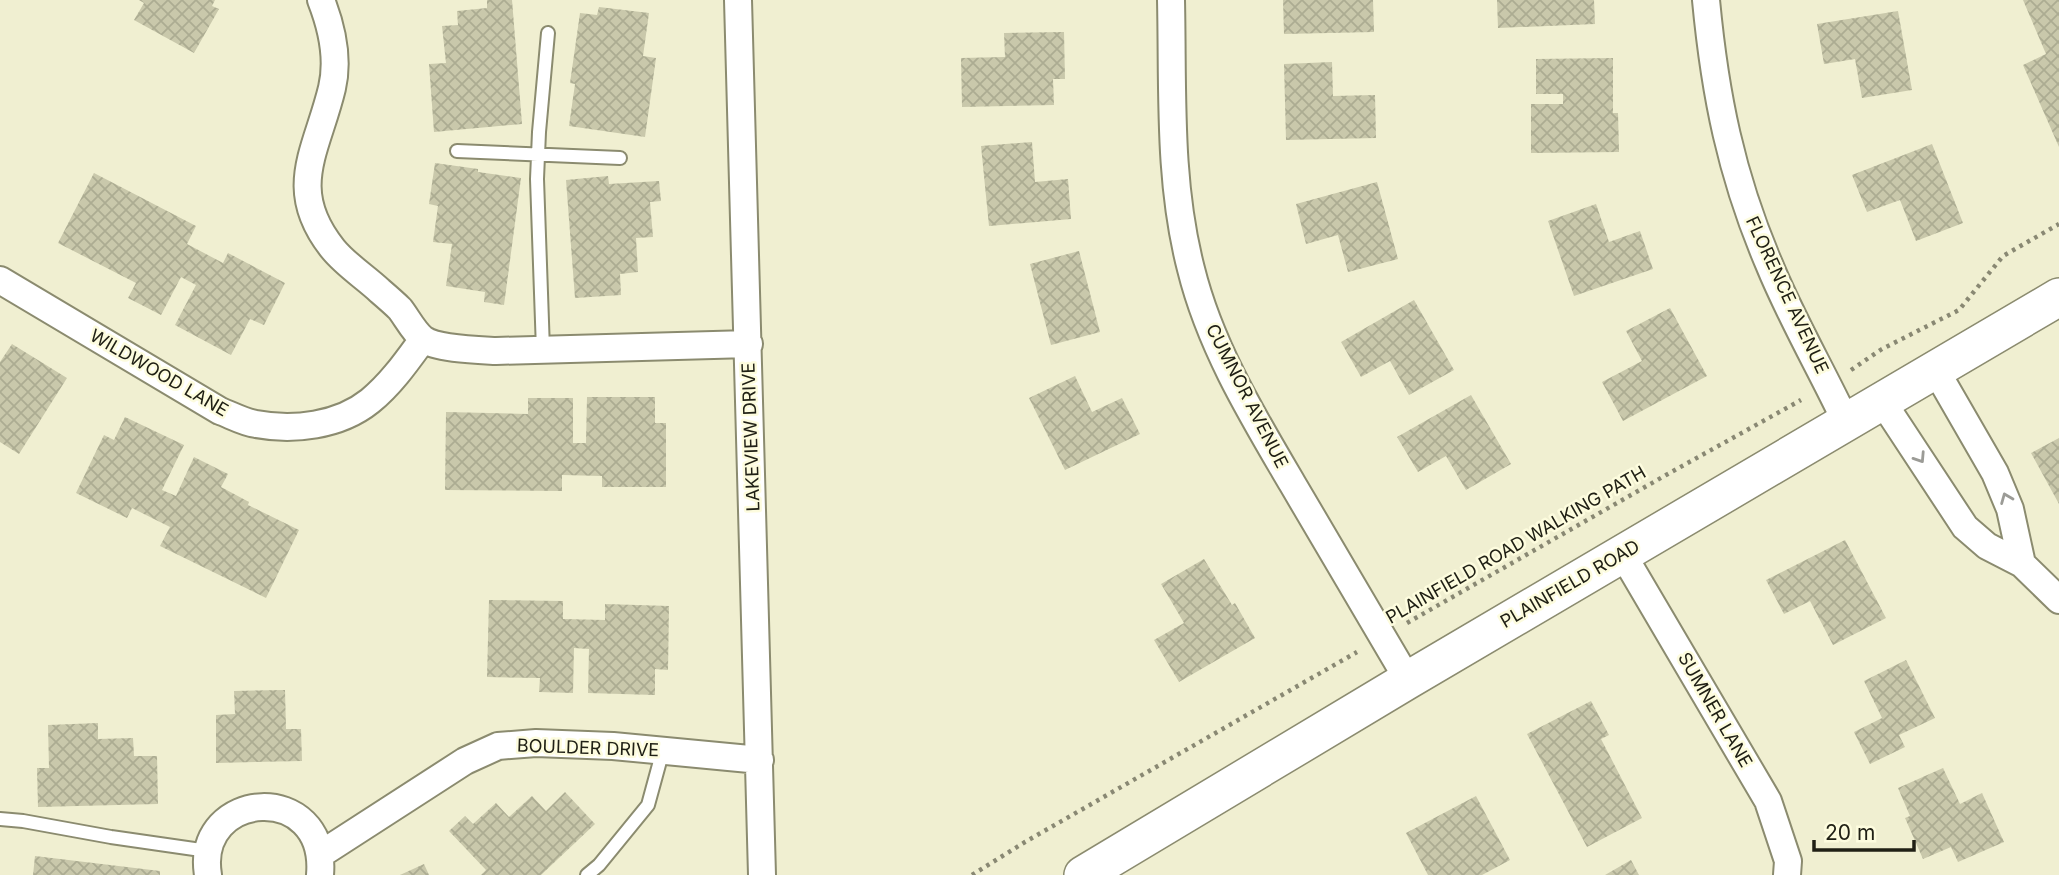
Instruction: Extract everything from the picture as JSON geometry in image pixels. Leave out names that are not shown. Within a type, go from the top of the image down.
[{"type":"main road","name":"PLAINFIELD ROAD","points":[[1083,875],[1622,553],[2059,297]]},
{"type":"street","points":[[321,0],[334,41],[335,62],[332,87],[311,156],[306,183],[309,204],[315,220],[334,251],[399,309],[423,339],[458,349],[496,351],[749,344]]},
{"type":"street","name":"LAKEVIEW DRIVE","points":[[738,0],[762,875]]},
{"type":"street","name":"CUMNOR AVENUE","points":[[1171,0],[1176,185],[1191,269],[1203,309],[1216,343],[1252,415],[1408,680]]},
{"type":"street","name":"FLORENCE AVENUE","points":[[1706,0],[1713,70],[1726,139],[1745,202],[1769,265],[1846,422]]},
{"type":"street","name":"WILDWOOD LANE","points":[[0,280],[220,411],[254,424],[312,426],[345,416],[369,402],[393,378],[423,339]]},
{"type":"street","points":[[1935,369],[1995,473],[2010,509],[2022,564]]},
{"type":"street","points":[[1882,401],[1965,527],[1987,546],[2022,564],[2059,600]]},
{"type":"street","name":"SUMNER LANE","points":[[1622,553],[1768,801],[1788,861],[1787,875]]},
{"type":"street","name":"BOULDER DRIVE","points":[[208,863],[218,828],[231,816],[247,808],[266,806],[285,810],[302,820],[314,835],[321,865],[466,761],[498,746],[536,743],[663,750],[760,760]]},
{"type":"lane","points":[[543,350],[538,155],[548,33]]},
{"type":"lane","points":[[457,151],[620,158]]},
{"type":"lane","points":[[587,875],[599,865],[648,804],[663,750]]},
{"type":"lane","points":[[0,819],[111,837],[208,863]]},
{"type":"path","name":"PLAINFIELD ROAD WALKING PATH","points":[[972,875],[1024,842],[1665,475],[1829,385],[1882,349],[1959,310],[2003,256],[2059,224]]},
{"type":"building","points":[[139,0],[215,0],[212,6],[219,9],[194,53],[134,20],[144,3]]},
{"type":"building","points":[[487,0],[512,0],[522,124],[434,132],[429,64],[446,63],[442,26],[458,25],[457,11],[487,8]]},
{"type":"building","points":[[1283,0],[1373,0],[1374,32],[1284,34]]},
{"type":"building","points":[[1497,0],[1594,0],[1595,24],[1498,28]]},
{"type":"building","points":[[2023,0],[2059,0],[2059,147],[2023,65],[2046,54]]},
{"type":"building","points":[[599,7],[649,13],[643,56],[656,58],[645,137],[569,126],[575,84],[570,83],[580,13],[597,15]]},
{"type":"building","points":[[1898,11],[1912,90],[1862,98],[1855,59],[1824,64],[1817,24]]},
{"type":"building","points":[[1064,32],[1065,79],[1053,79],[1054,105],[962,107],[961,58],[1005,57],[1004,33]]},
{"type":"building","points":[[1613,58],[1613,113],[1618,113],[1619,152],[1531,153],[1531,104],[1563,104],[1563,94],[1536,94],[1536,59]]},
{"type":"building","points":[[1332,62],[1333,96],[1375,95],[1376,138],[1286,140],[1284,64]]},
{"type":"building","points":[[1032,142],[1035,182],[1068,179],[1071,219],[989,226],[981,146]]},
{"type":"building","points":[[1932,144],[1963,223],[1916,241],[1900,200],[1867,212],[1852,175]]},
{"type":"building","points":[[435,163],[521,178],[504,305],[484,302],[485,292],[446,286],[452,244],[433,242],[438,206],[429,204]]},
{"type":"building","points":[[94,173],[196,226],[187,244],[223,263],[228,253],[285,283],[264,325],[250,319],[231,355],[175,325],[196,285],[181,277],[161,315],[128,298],[136,283],[58,243]]},
{"type":"building","points":[[608,176],[609,184],[659,181],[661,201],[650,202],[653,237],[636,238],[638,272],[620,274],[621,295],[575,298],[566,180]]},
{"type":"building","points":[[1377,182],[1398,259],[1348,272],[1338,235],[1306,244],[1296,204]]},
{"type":"building","points":[[1596,204],[1609,242],[1640,231],[1653,269],[1574,296],[1548,221]]},
{"type":"building","points":[[1079,251],[1100,332],[1051,345],[1030,264]]},
{"type":"building","points":[[1414,300],[1454,370],[1409,395],[1390,361],[1361,377],[1341,342]]},
{"type":"building","points":[[1670,308],[1707,376],[1623,421],[1602,382],[1642,361],[1626,331]]},
{"type":"building","points":[[12,344],[67,378],[19,454],[0,442],[0,362]]},
{"type":"building","points":[[1075,376],[1092,412],[1122,398],[1140,434],[1065,470],[1029,398]]},
{"type":"building","points":[[1471,395],[1511,464],[1466,490],[1446,456],[1418,472],[1397,437]]},
{"type":"building","points":[[587,397],[655,397],[655,423],[666,423],[666,487],[602,487],[602,476],[562,475],[562,491],[445,490],[446,412],[528,414],[528,398],[573,398],[573,443],[586,443]]},
{"type":"building","points":[[125,417],[184,445],[162,490],[176,496],[194,457],[228,474],[221,487],[249,502],[248,505],[299,530],[266,598],[160,546],[170,527],[132,508],[127,518],[76,493],[104,435],[114,440]]},
{"type":"building","points":[[2059,438],[2059,504],[2031,453]]},
{"type":"building","points":[[1845,540],[1886,618],[1833,645],[1810,601],[1784,614],[1766,580]]},
{"type":"building","points":[[1204,559],[1232,605],[1235,603],[1255,638],[1179,682],[1154,640],[1184,623],[1161,584]]},
{"type":"building","points":[[489,600],[563,601],[563,619],[605,620],[605,604],[669,606],[668,670],[655,669],[655,695],[588,693],[589,649],[574,648],[573,693],[539,692],[540,678],[487,677]]},
{"type":"building","points":[[1906,660],[1935,718],[1899,735],[1905,747],[1870,764],[1854,732],[1882,718],[1864,681]]},
{"type":"building","points":[[285,690],[286,729],[301,729],[302,761],[216,763],[216,715],[235,714],[234,691]]},
{"type":"building","points":[[1591,701],[1609,735],[1601,739],[1642,818],[1587,847],[1527,734]]},
{"type":"building","points":[[98,723],[98,739],[133,738],[134,756],[157,756],[158,804],[38,807],[37,768],[49,768],[48,725]]},
{"type":"building","points":[[1943,768],[1960,804],[1982,793],[2004,842],[1958,862],[1951,847],[1923,859],[1905,818],[1910,816],[1898,788]]},
{"type":"building","points":[[565,792],[595,824],[541,875],[481,875],[486,870],[449,831],[465,816],[473,824],[496,803],[509,817],[532,796],[546,811]]},
{"type":"building","points":[[1476,796],[1510,860],[1482,875],[1428,875],[1406,833]]},
{"type":"building","points":[[35,856],[160,871],[160,875],[33,875]]},
{"type":"building","points":[[1631,860],[1639,875],[1605,875]]},
{"type":"building","points":[[424,864],[429,875],[400,875]]}]
